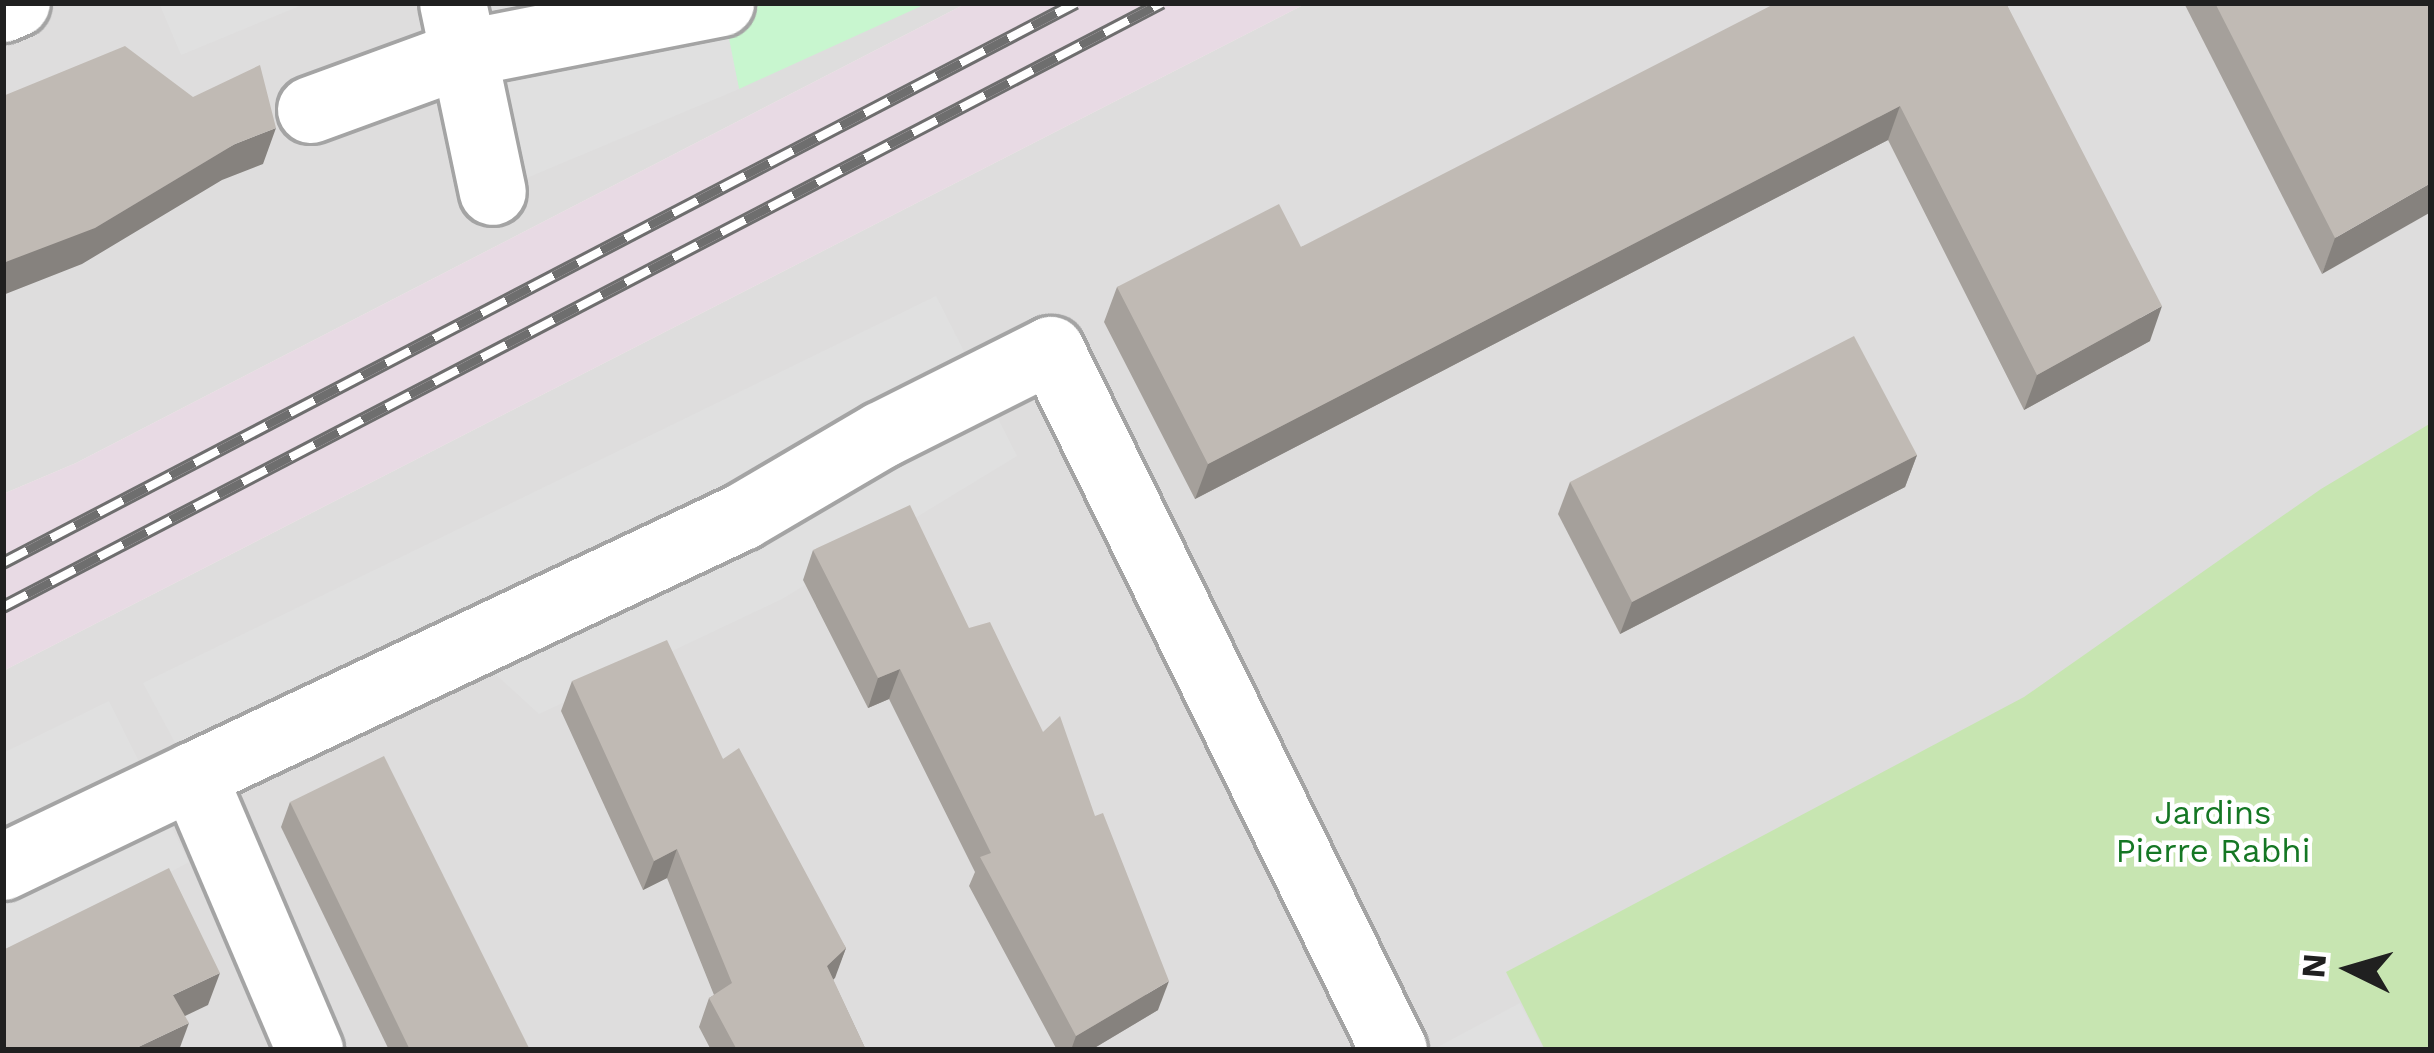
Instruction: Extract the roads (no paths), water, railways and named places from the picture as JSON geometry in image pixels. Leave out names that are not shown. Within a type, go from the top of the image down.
[{"type":"street","points":[[3,9],[17,3]]},
{"type":"street","points":[[310,110],[460,28],[722,3]]},
{"type":"street","points":[[460,28],[493,192]]},
{"type":"street","points":[[3,867],[742,517],[881,435],[1051,350],[1394,1050]]},
{"type":"street","points":[[193,776],[310,1050]]},
{"type":"railway","points":[[3,563],[1076,3]]},
{"type":"railway","points":[[3,607],[1162,3]]},
{"type":"park label","name":"Jardins Pierre Rabhi","points":[[2213,832]]}]
